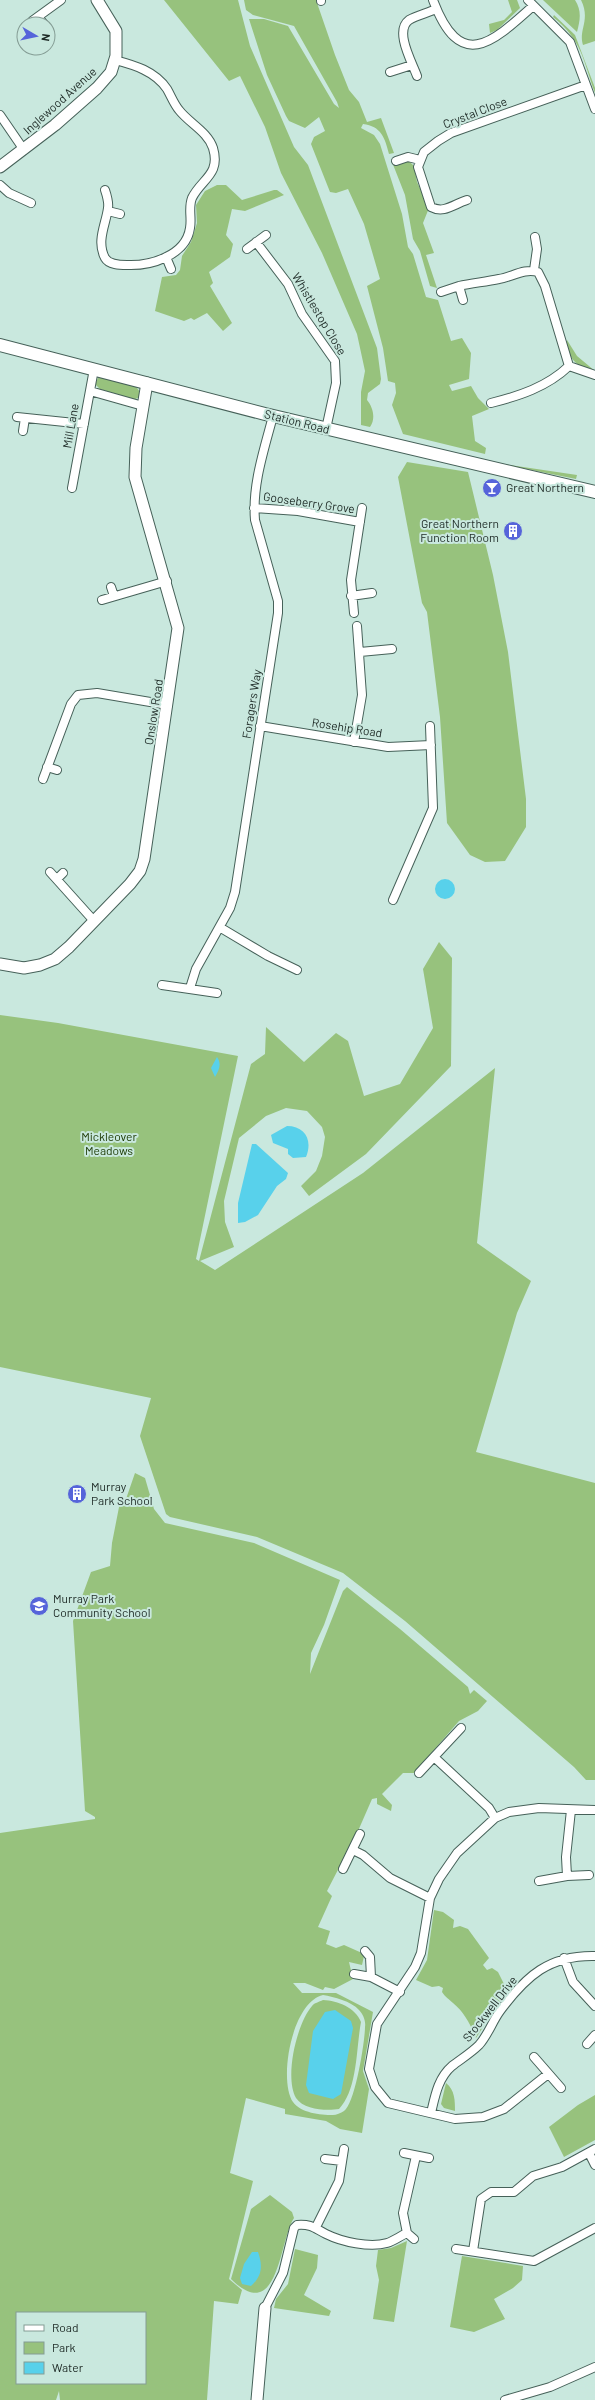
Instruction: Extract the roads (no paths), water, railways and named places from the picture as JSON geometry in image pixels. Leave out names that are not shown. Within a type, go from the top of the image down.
[{"type":"main road","name":"Station Road","points":[[0,345],[273,416],[595,492]]},
{"type":"street","points":[[39,16],[61,0]]},
{"type":"street","name":"Inglewood Avenue","points":[[0,167],[24,150],[97,88],[111,72],[115,60],[116,31],[97,0]]},
{"type":"street","points":[[433,0],[436,9],[450,34],[461,42],[473,44],[490,41],[501,35],[530,3],[570,42],[595,109]]},
{"type":"street","points":[[417,76],[403,38],[403,30],[410,19],[436,9]]},
{"type":"street","points":[[105,190],[109,204],[101,243],[108,261],[114,264],[131,266],[148,263],[166,257],[176,251],[188,235],[190,227],[191,202],[195,193],[212,174],[215,163],[214,150],[208,138],[179,109],[158,79],[146,71],[115,60]]},
{"type":"street","points":[[390,72],[412,65]]},
{"type":"street","name":"Crystal Close","points":[[420,160],[429,148],[451,133],[586,85]]},
{"type":"street","points":[[0,116],[24,150]]},
{"type":"street","points":[[396,161],[408,157],[420,160],[418,171],[431,208],[437,211],[445,210],[467,200]]},
{"type":"street","points":[[0,185],[8,192],[31,204]]},
{"type":"street","points":[[108,211],[120,214]]},
{"type":"street","points":[[247,249],[266,235]]},
{"type":"street","points":[[534,270],[536,249],[535,237]]},
{"type":"street","name":"Whistlestop Close","points":[[256,242],[288,284],[302,314],[335,361],[337,371],[336,383],[326,429]]},
{"type":"street","points":[[166,257],[171,269]]},
{"type":"street","points":[[441,292],[459,286],[534,270],[538,272],[542,278],[569,366]]},
{"type":"street","points":[[459,286],[463,300]]},
{"type":"street","points":[[569,366],[595,375]]},
{"type":"street","points":[[491,403],[512,397],[549,382],[569,366]]},
{"type":"street","name":"Mill Lane","points":[[72,488],[94,369]]},
{"type":"street","name":"Onslow Road","points":[[0,964],[24,968],[47,963],[69,947],[136,878],[143,865],[168,705],[178,628],[167,581],[135,477],[135,457],[147,383]]},
{"type":"street","points":[[90,391],[143,406]]},
{"type":"street","name":"Foragers Way","points":[[190,988],[196,969],[221,928],[235,892],[278,613],[278,601],[255,520],[254,508],[256,490],[273,416]]},
{"type":"street","points":[[23,431],[21,418],[84,424]]},
{"type":"street","name":"Gooseberry Grove","points":[[254,508],[298,511],[360,522]]},
{"type":"street","name":"Gooseberry Grove","points":[[354,613],[350,580],[362,508]]},
{"type":"street","points":[[102,600],[167,581]]},
{"type":"street","points":[[111,587],[114,596]]},
{"type":"street","points":[[351,596],[372,593]]},
{"type":"street","points":[[354,742],[362,695],[360,652],[356,626]]},
{"type":"street","points":[[360,652],[392,649]]},
{"type":"street","points":[[43,779],[71,704],[78,695],[97,693],[168,705]]},
{"type":"street","name":"Rosehip Road","points":[[260,726],[388,747],[431,745]]},
{"type":"street","points":[[393,900],[433,808],[430,726]]},
{"type":"street","points":[[48,767],[56,770]]},
{"type":"street","points":[[50,872],[94,921]]},
{"type":"street","points":[[57,879],[63,873]]},
{"type":"street","points":[[221,928],[268,956],[297,970]]},
{"type":"street","points":[[162,985],[217,993]]},
{"type":"street","points":[[419,1774],[461,1728]]},
{"type":"street","points":[[434,1757],[489,1808],[495,1818]]},
{"type":"street","points":[[548,2074],[513,2103],[483,2117],[455,2119],[388,2103],[382,2099],[369,2075],[377,2024],[400,1992],[421,1953],[430,1898],[439,1879],[457,1853],[495,1818],[526,1808],[595,1810]]},
{"type":"street","points":[[567,1876],[566,1857],[571,1810]]},
{"type":"street","points":[[343,1869],[360,1834]]},
{"type":"street","points":[[353,1850],[363,1856],[390,1878],[430,1898]]},
{"type":"street","points":[[539,1881],[567,1876],[589,1876]]},
{"type":"street","points":[[365,1951],[370,1957],[371,1977]]},
{"type":"street","name":"Stockwell Drive","points":[[432,2113],[436,2094],[446,2073],[478,2045],[489,2032],[499,2012],[527,1981],[546,1965],[564,1958],[595,1956]]},
{"type":"street","points":[[564,1958],[573,1982],[595,2006]]},
{"type":"street","points":[[354,1974],[371,1977],[400,1992]]},
{"type":"street","points":[[587,2044],[595,2035]]},
{"type":"street","points":[[534,2057],[561,2088]]},
{"type":"street","points":[[316,2227],[338,2181],[344,2149]]},
{"type":"street","points":[[473,2251],[481,2199],[484,2195],[491,2192],[514,2192],[533,2176],[562,2167],[592,2151],[595,2166]]},
{"type":"street","points":[[404,2153],[429,2158]]},
{"type":"street","points":[[414,2239],[407,2233],[403,2213],[416,2156]]},
{"type":"street","points":[[324,2159],[342,2161]]},
{"type":"street","points":[[257,2400],[265,2308],[283,2272],[294,2228],[302,2225],[316,2227],[327,2234],[339,2238],[374,2244],[388,2243],[407,2233]]},
{"type":"street","points":[[456,2249],[534,2261],[595,2228]]},
{"type":"street","points":[[505,2400],[550,2387],[595,2367]]},
{"type":"water","points":[[441,879],[449,879],[455,885],[455,893],[449,899],[441,899],[435,893],[435,885]]},
{"type":"water","points":[[217,1057],[219,1067],[215,1077],[211,1068]]},
{"type":"water","points":[[287,1126],[299,1128],[306,1135],[309,1145],[306,1157],[293,1158],[288,1154],[288,1149],[273,1143],[271,1135]]},
{"type":"water","points":[[252,1144],[256,1144],[288,1173],[286,1179],[277,1186],[258,1215],[245,1222],[238,1223],[238,1203]]},
{"type":"water","points":[[335,2010],[351,2021],[353,2028],[341,2094],[333,2099],[309,2093],[306,2085],[313,2031],[325,2012]]},
{"type":"water","points":[[252,2252],[258,2252],[261,2266],[259,2275],[251,2286],[242,2284],[240,2278],[244,2264]]},
{"type":"place","name":"Great Northern","points":[[492,488]]},
{"type":"place","name":"Great Northern Function Room","points":[[513,531]]},
{"type":"place","name":"Murray Park School","points":[[77,1494]]},
{"type":"place","name":"Murray Park Community School","points":[[39,1606]]},
{"type":"park label","name":"Mickleover Meadows","points":[[109,1144]]}]
